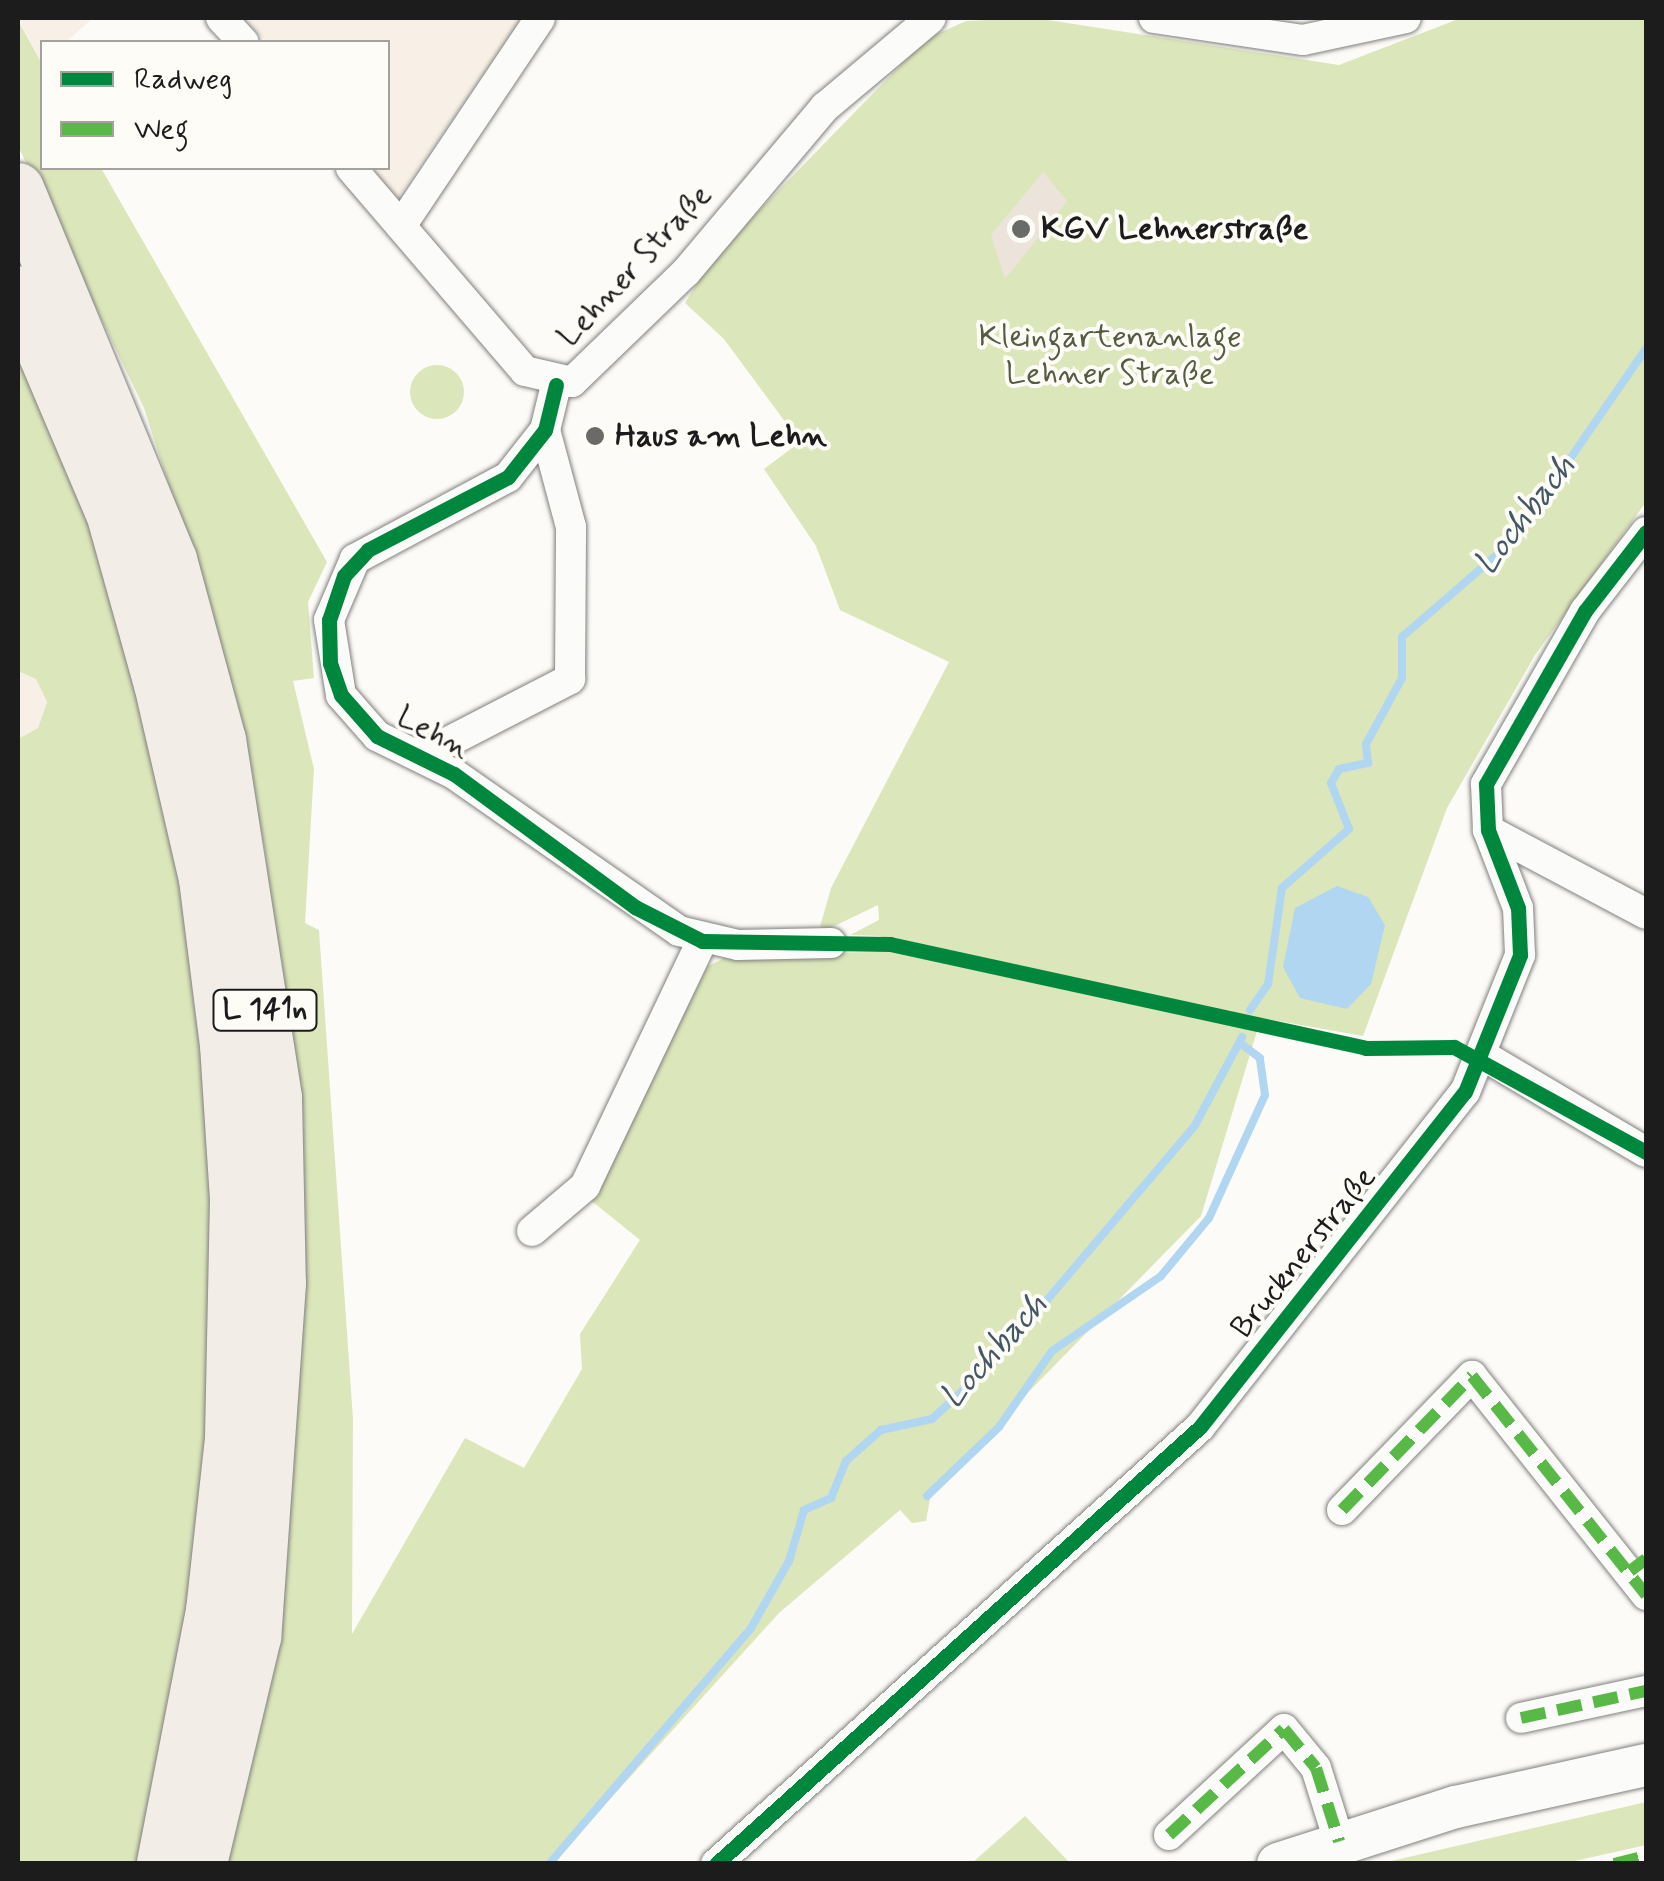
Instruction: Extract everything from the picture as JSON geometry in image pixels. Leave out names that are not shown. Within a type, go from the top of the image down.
[{"type":"highway","name":"L 141n","points":[[18,189],[172,560],[220,740],[276,1098],[280,1283],[260,1584],[201,1864]]},
{"type":"highway","name":"L 141n","points":[[18,292],[113,516],[160,684],[205,879],[226,1045],[236,1236],[231,1440],[212,1611],[163,1864]]},
{"type":"main road","points":[[1278,1864],[1339,1841],[1646,1764]]},
{"type":"street","points":[[221,18],[241,40]]},
{"type":"street","points":[[401,226],[540,18]]},
{"type":"street","name":"Lehner Straße","points":[[353,170],[526,370],[556,385],[590,371],[793,139],[931,18]]},
{"type":"street","points":[[1154,18],[1303,40],[1406,18]]},
{"type":"street","name":"Lehn","points":[[556,385],[545,430],[492,490],[355,559],[336,596],[328,643],[341,695],[378,736],[420,756],[635,907],[702,941],[830,943]]},
{"type":"street","name":"Lehn","points":[[420,756],[570,679],[571,527],[545,430]]},
{"type":"street","name":"Brucknerstraße","points":[[716,1864],[1200,1426],[1436,1134],[1484,1056],[1520,955],[1518,908],[1488,830],[1494,761],[1585,611],[1646,532]]},
{"type":"street","points":[[1488,830],[1646,914]]},
{"type":"street","points":[[532,1231],[585,1186],[702,941]]},
{"type":"street","points":[[1484,1056],[1646,1152]]},
{"type":"street","points":[[1342,1510],[1472,1376],[1641,1575]]},
{"type":"street","points":[[1521,1718],[1646,1691]]},
{"type":"street","points":[[1169,1835],[1284,1729],[1316,1768],[1339,1841]]},
{"type":"shaded area","points":[[18,18],[93,18],[68,40],[40,40],[40,60]]},
{"type":"shaded area","points":[[244,18],[521,18],[398,198],[374,170],[390,170],[390,40],[264,40]]},
{"type":"shaded area","points":[[18,671],[36,679],[47,702],[38,728],[18,739]]},
{"type":"green space","name":"Kleingartenanlage Lehner Straße","points":[[1035,18],[1339,65],[1461,18],[1646,18],[1646,502],[1535,655],[1447,808],[1363,1036],[1261,1018],[1201,1216],[960,1462],[930,1499],[926,1521],[912,1523],[900,1510],[779,1613],[552,1863],[219,1863],[299,1163],[265,851],[211,616],[144,408],[18,146],[18,20],[40,60],[40,170],[102,170],[327,562],[308,602],[314,678],[293,681],[314,769],[305,923],[319,930],[353,1419],[352,1634],[465,1438],[524,1468],[582,1369],[580,1334],[640,1240],[588,1198],[708,966],[733,954],[878,952],[881,936],[850,935],[879,920],[878,905],[818,934],[831,888],[949,662],[840,610],[816,546],[764,469],[800,442],[724,339],[685,303],[713,258],[926,39],[966,21]]},
{"type":"green space","points":[[18,333],[103,551],[183,894],[219,1194],[204,1517],[149,1863],[18,1863],[18,739],[38,728],[47,702],[36,679],[18,671]]},
{"type":"green space","points":[[437,365],[456,373],[464,392],[456,411],[437,419],[418,411],[410,392],[418,373]]},
{"type":"green space","points":[[1646,1802],[1646,1845],[1566,1863],[1383,1863]]},
{"type":"green space","points":[[1025,1816],[1070,1863],[972,1863]]},
{"type":"water","points":[[1337,886],[1368,897],[1385,925],[1371,984],[1347,1009],[1300,998],[1283,967],[1295,908]]},
{"type":"building","name":"KGV Lehnerstraße","points":[[1043,172],[1067,201],[1005,279],[991,235]]},
{"type":"waterway","name":"Lochbach","points":[[1250,1010],[1268,984],[1282,888],[1349,829],[1331,783],[1339,769],[1368,763],[1366,744],[1402,678],[1402,637],[1514,540],[1646,349]]},
{"type":"waterway","name":"Lochbach","points":[[549,1864],[751,1628],[789,1561],[804,1510],[831,1498],[846,1461],[881,1430],[932,1419],[997,1359],[1194,1127],[1242,1037]]},
{"type":"waterway","points":[[927,1496],[999,1427],[1052,1351],[1161,1276],[1209,1218],[1265,1095],[1260,1058],[1240,1043]]},
{"type":"marked path","points":[[1342,1510],[1472,1376],[1646,1595]]},
{"type":"marked path","points":[[1630,1571],[1646,1559]]},
{"type":"marked path","points":[[1521,1718],[1646,1691]]},
{"type":"marked path","points":[[1169,1835],[1284,1729],[1316,1768],[1339,1841]]},
{"type":"marked path","points":[[1614,1864],[1646,1856]]},
{"type":"cycle path","points":[[556,385],[545,430],[508,477],[368,550],[344,576],[329,620],[330,663],[341,695],[377,736],[454,774],[635,907],[702,941],[890,944],[1365,1048],[1454,1047],[1646,1152]]},
{"type":"cycle path","points":[[716,1864],[1200,1427],[1465,1092],[1520,955],[1518,908],[1488,830],[1486,784],[1585,611],[1646,532]]},
{"type":"place","name":"KGV Lehnerstraße","points":[[1021,229]]},
{"type":"place","name":"Haus am Lehn","points":[[595,436]]}]
